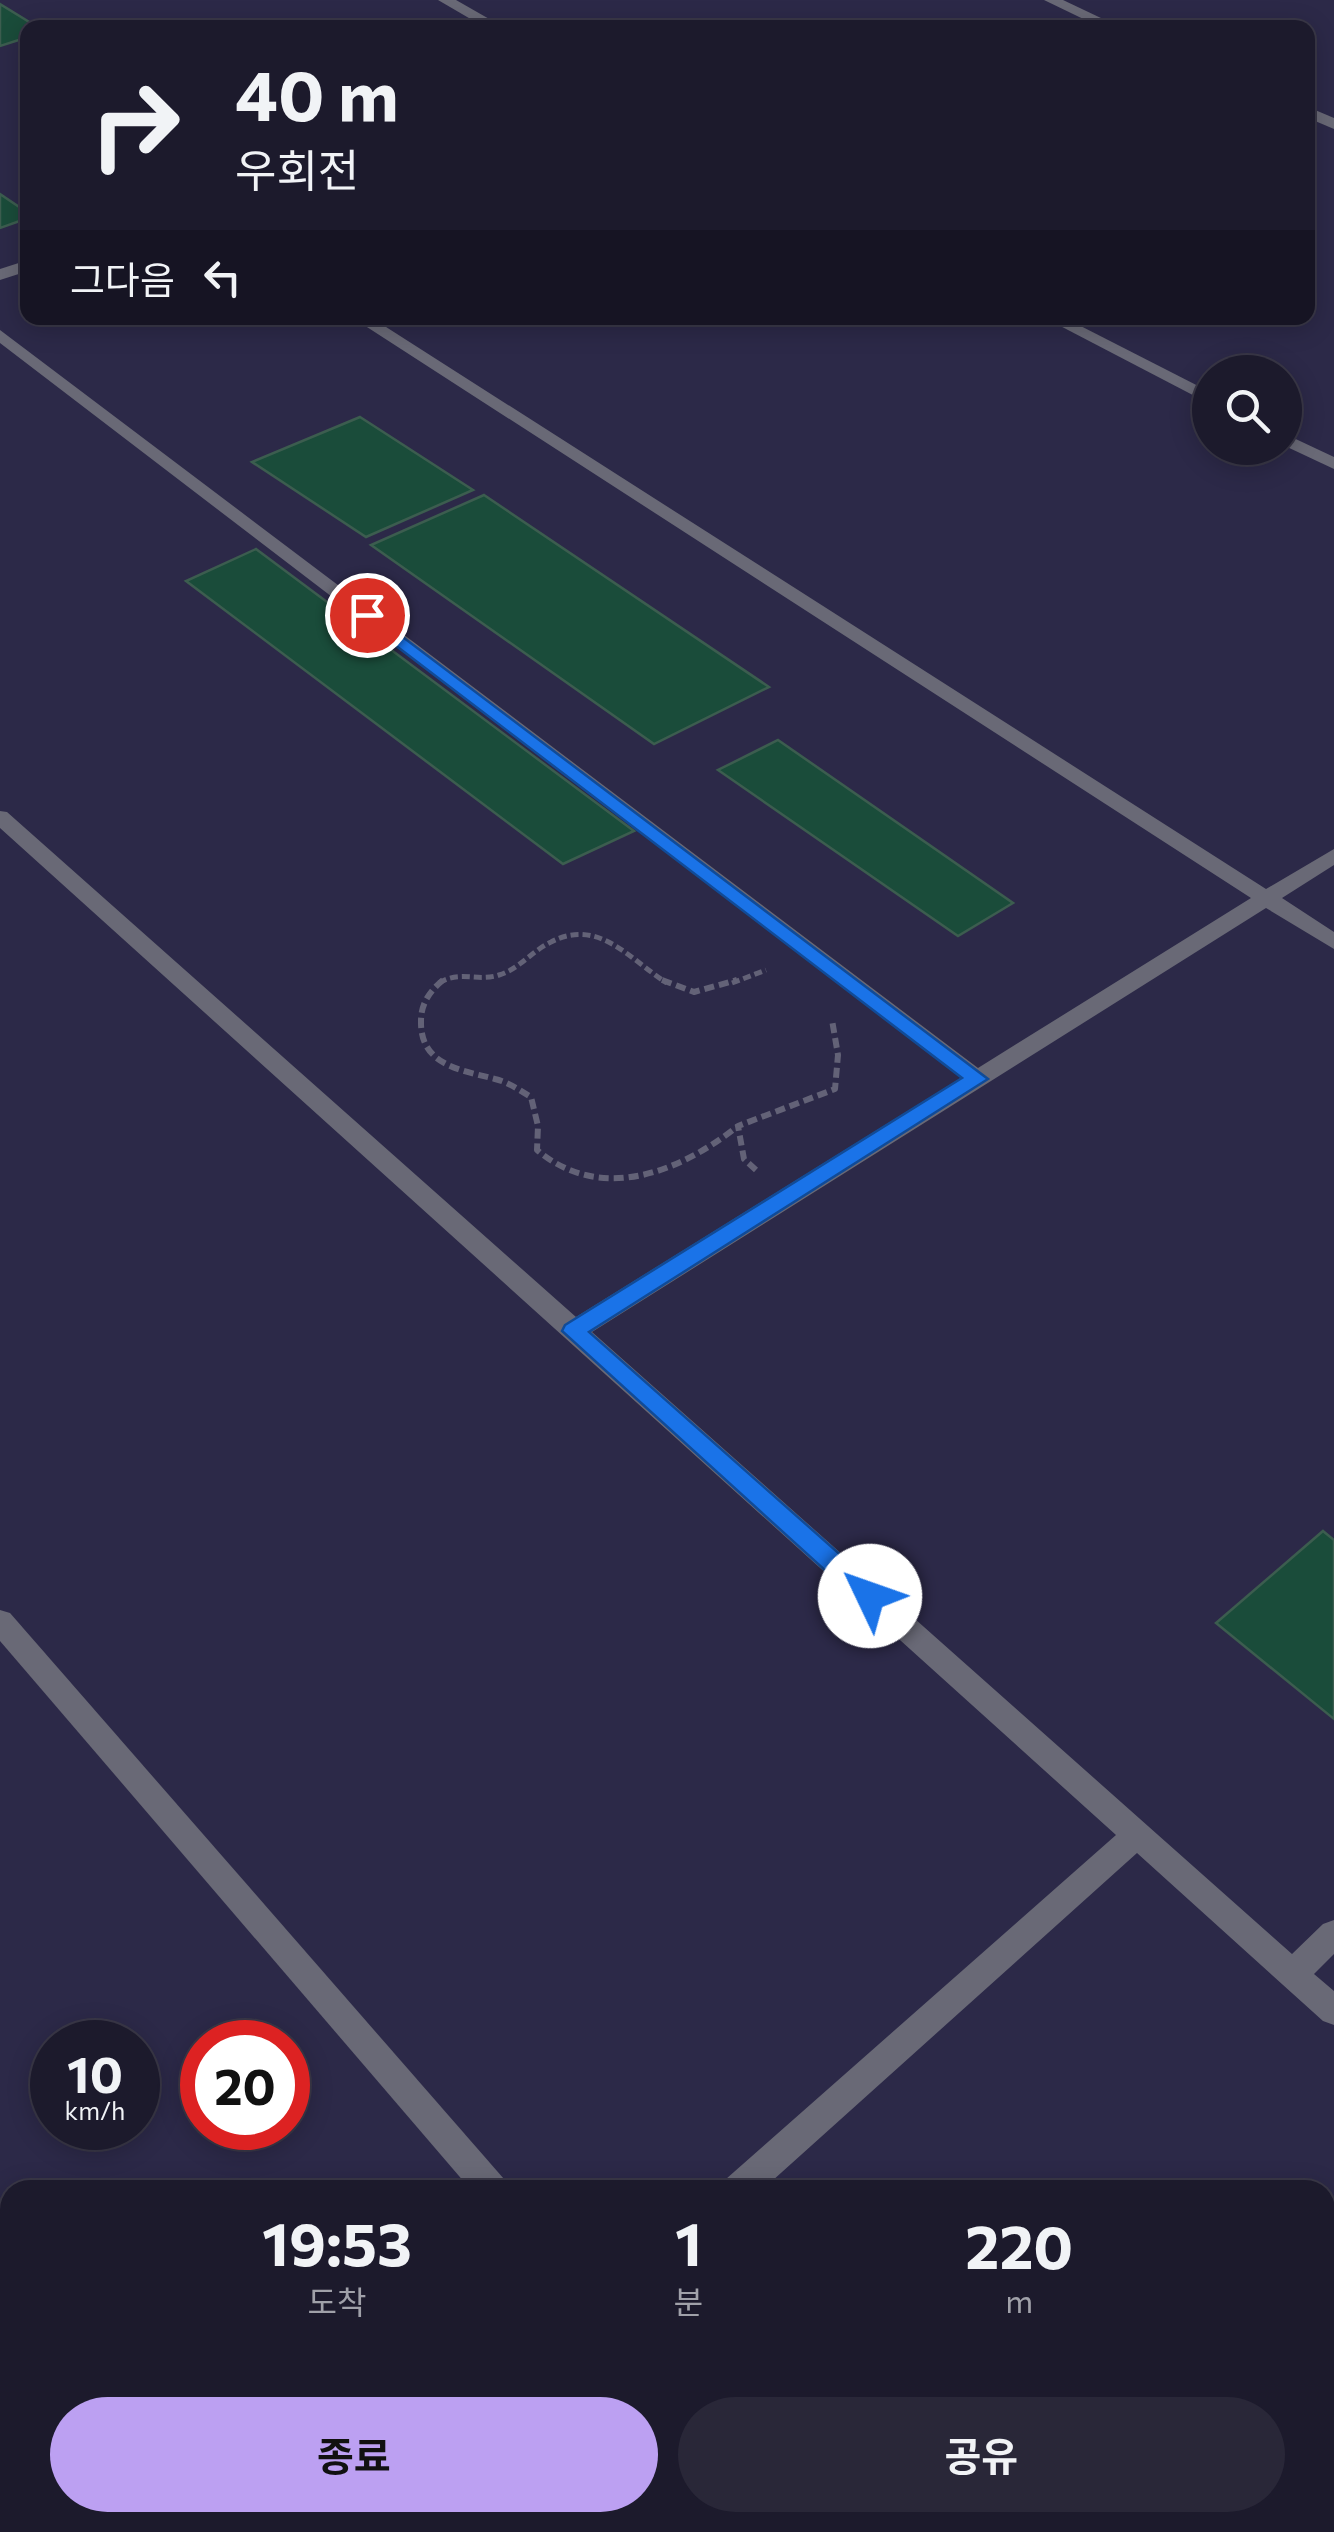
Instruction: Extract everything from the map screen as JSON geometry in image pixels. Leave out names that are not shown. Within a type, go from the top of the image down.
[{"type":"lane","points":[[445,0],[483,20]]},
{"type":"lane","points":[[1052,0],[1097,20]]},
{"type":"lane","points":[[373,325],[1334,942]]},
{"type":"lane","points":[[1066,325],[1192,391]]},
{"type":"lane","points":[[0,336],[977,1079]]},
{"type":"lane","points":[[1302,447],[1334,464]]},
{"type":"lane","points":[[0,817],[1334,2011]]},
{"type":"lane","points":[[573,1331],[1334,856]]},
{"type":"lane","points":[[0,1621],[483,2180]]},
{"type":"lane","points":[[749,2180],[1137,1835]]},
{"type":"lane","points":[[1293,1974],[1334,1934]]},
{"type":"path","points":[[781,974],[764,969],[725,987],[692,992],[653,976],[608,938],[568,935],[544,945],[516,969],[493,977],[455,975],[429,992],[420,1014],[422,1041],[439,1061],[464,1074],[503,1081],[531,1098],[538,1126],[537,1150],[551,1166],[579,1175],[617,1177],[656,1174],[684,1163],[738,1126],[835,1089],[838,1054],[832,1014]]},
{"type":"path","points":[[738,1126],[744,1159],[787,1197]]},
{"type":"shaded area","points":[[0,0],[1334,0],[1334,2180],[0,2180]]},
{"type":"building","points":[[0,4],[26,20],[20,20],[20,40],[0,46]]},
{"type":"building","points":[[0,194],[20,208],[20,221],[0,228]]},
{"type":"building","points":[[360,417],[473,490],[366,537],[252,462]]},
{"type":"building","points":[[484,495],[769,687],[654,744],[371,545]]},
{"type":"building","points":[[256,549],[634,831],[563,864],[186,581]]},
{"type":"building","points":[[778,740],[1013,903],[958,936],[718,770]]},
{"type":"building","points":[[1323,1531],[1334,1540],[1334,1719],[1216,1623]]},
{"type":"route","points":[[367,615],[977,1079],[573,1331],[870,1596]]}]
